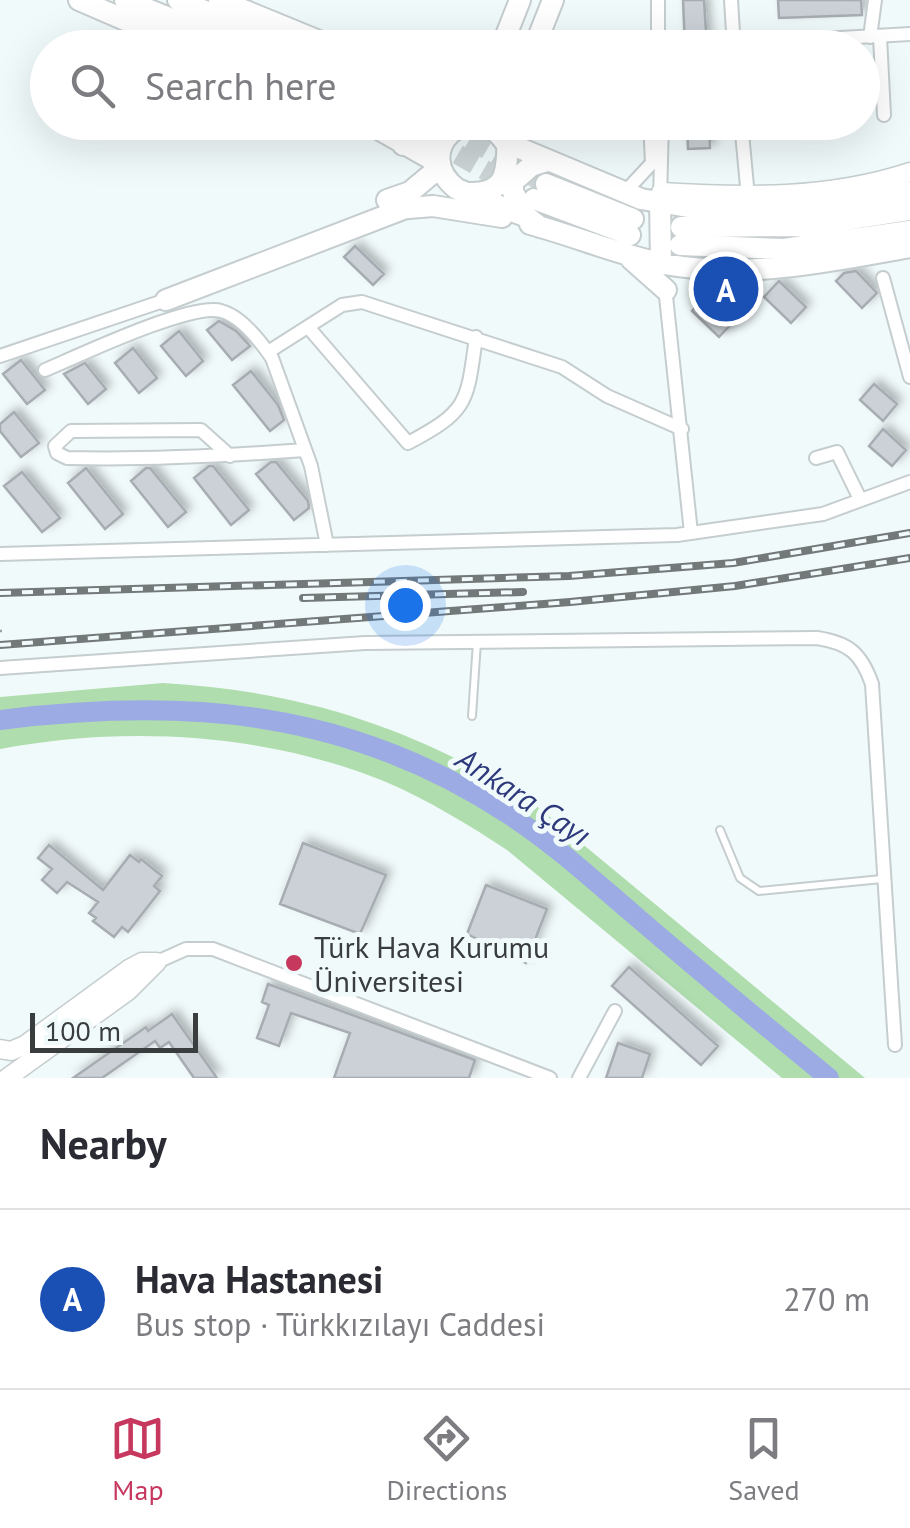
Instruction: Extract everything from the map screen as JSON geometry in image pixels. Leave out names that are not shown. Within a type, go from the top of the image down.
[{"type":"main road","points":[[78,0],[148,30]]},
{"type":"main road","points":[[124,0],[198,30]]},
{"type":"main road","points":[[178,0],[251,30]]},
{"type":"main road","points":[[219,0],[292,30]]},
{"type":"main road","points":[[508,30],[520,0]]},
{"type":"main road","points":[[541,30],[553,0]]},
{"type":"main road","points":[[411,140],[440,166],[448,182],[467,193],[536,207],[628,235],[661,263],[713,271],[762,272],[910,248]]},
{"type":"main road","points":[[166,300],[374,204],[410,192],[440,166],[442,146],[447,140]]},
{"type":"main road","points":[[166,300],[397,209],[490,190],[506,174],[508,140]]},
{"type":"main road","points":[[519,140],[547,161],[624,193],[660,197],[723,213],[833,204],[910,192]]},
{"type":"main road","points":[[547,161],[531,166],[514,182],[513,192],[536,207],[628,235],[645,268],[666,290]]},
{"type":"main road","points":[[660,197],[661,263]]},
{"type":"main road","points":[[397,209],[536,207]]},
{"type":"main road","points":[[910,210],[805,226],[681,236],[784,248],[910,231]]},
{"type":"street","points":[[658,0],[658,30]]},
{"type":"street","points":[[732,0],[733,30]]},
{"type":"street","points":[[875,0],[875,30]]},
{"type":"street","points":[[880,37],[910,34]]},
{"type":"street","points":[[880,81],[884,116]]},
{"type":"street","points":[[624,193],[652,163],[651,140]]},
{"type":"street","points":[[662,140],[660,197],[748,197],[833,191],[910,172]]},
{"type":"street","points":[[743,140],[748,197]]},
{"type":"street","points":[[661,263],[691,533]]},
{"type":"street","points":[[884,278],[910,377]]},
{"type":"street","points":[[0,356],[166,300]]},
{"type":"street","points":[[268,352],[342,305],[362,302],[562,367],[606,396],[682,429]]},
{"type":"street","points":[[45,370],[181,315],[210,309],[226,312],[268,352],[305,450],[327,545]]},
{"type":"street","points":[[308,328],[408,443],[456,413],[469,384],[476,336]]},
{"type":"street","points":[[230,456],[202,430],[71,431],[55,446],[67,458],[166,460],[230,456],[305,450]]},
{"type":"street","points":[[816,458],[837,452],[860,499]]},
{"type":"street","points":[[0,554],[691,533],[823,514],[910,482]]},
{"type":"street","points":[[0,668],[366,643],[817,638],[838,641],[854,649],[872,684],[894,1045]]},
{"type":"street","points":[[3,1076],[128,991],[157,962],[186,949],[214,949],[550,1078]]},
{"type":"street","points":[[0,1049],[12,1051],[26,1045],[129,969],[142,962],[157,962]]},
{"type":"street","points":[[579,1078],[615,1011]]},
{"type":"lane","points":[[472,716],[477,640]]},
{"type":"lane","points":[[720,830],[740,878],[759,891],[882,878]]},
{"type":"green space","points":[[163,683],[261,694],[352,716],[440,751],[483,773],[527,798],[865,1078],[782,1078],[507,850],[448,813],[386,782],[293,753],[196,738],[97,737],[0,749],[0,697]]},
{"type":"building","points":[[683,0],[704,0],[706,30],[684,30]]},
{"type":"building","points":[[778,0],[861,0],[862,15],[779,18]]},
{"type":"building","points":[[688,140],[710,140],[710,148],[688,149]]},
{"type":"building","points":[[355,246],[384,274],[373,285],[344,257]]},
{"type":"building","points":[[856,271],[877,293],[862,308],[836,281],[844,273]]},
{"type":"building","points":[[779,281],[806,307],[791,323],[764,297]]},
{"type":"building","points":[[707,295],[734,321],[719,337],[692,311]]},
{"type":"building","points":[[219,321],[250,346],[232,360],[207,330]]},
{"type":"building","points":[[179,331],[203,361],[186,376],[161,346]]},
{"type":"building","points":[[133,348],[157,378],[139,393],[115,363]]},
{"type":"building","points":[[21,360],[45,390],[27,404],[3,374]]},
{"type":"building","points":[[85,363],[106,389],[88,404],[64,374]]},
{"type":"building","points":[[251,371],[278,405],[284,420],[270,431],[233,385]]},
{"type":"building","points":[[874,384],[897,404],[883,421],[860,400]]},
{"type":"building","points":[[14,412],[39,443],[21,457],[0,431],[0,424]]},
{"type":"building","points":[[883,429],[906,450],[892,466],[869,446]]},
{"type":"building","points":[[276,462],[308,501],[309,508],[294,520],[256,474]]},
{"type":"building","points":[[209,466],[249,510],[231,525],[194,478]]},
{"type":"building","points":[[86,468],[123,514],[105,529],[68,483]]},
{"type":"building","points":[[146,468],[186,512],[168,527],[131,481]]},
{"type":"building","points":[[22,472],[60,518],[42,532],[4,486]]},
{"type":"building","points":[[303,843],[386,875],[360,934],[280,904]]},
{"type":"building","points":[[49,845],[103,890],[130,855],[139,862],[141,859],[162,876],[154,886],[160,891],[128,932],[122,927],[114,937],[93,921],[96,918],[89,913],[98,902],[67,882],[57,893],[42,880],[52,869],[38,858]]},
{"type":"building","points":[[486,885],[547,909],[526,963],[467,934]]},
{"type":"building","points":[[629,967],[718,1046],[701,1065],[612,986]]},
{"type":"building","points":[[268,984],[475,1060],[469,1078],[334,1078],[350,1033],[291,1013],[279,1046],[257,1038],[269,1005],[262,1002]]},
{"type":"building","points":[[172,1014],[217,1078],[194,1078],[169,1042],[160,1048],[155,1041],[102,1078],[73,1078],[146,1027],[148,1031]]},
{"type":"building","points":[[618,1043],[650,1054],[642,1078],[606,1078]]},
{"type":"waterway","name":"Ankara Çayı","points":[[0,720],[135,710],[200,712],[326,732],[387,752],[448,779],[541,837],[829,1078]]},
{"type":"tunnel","points":[[433,140],[517,189]]},
{"type":"tunnel","points":[[471,140],[546,184]]},
{"type":"railway","points":[[0,593],[569,576],[733,563],[910,533]]},
{"type":"railway","points":[[0,645],[570,602],[735,586],[910,558]]},
{"type":"railway","points":[[303,598],[523,592]]},
{"type":"place","name":"Hava Hastanesi","points":[[726,289]]},
{"type":"place","name":"Türk Hava Kurumu Üniversitesi","points":[[294,963]]}]
